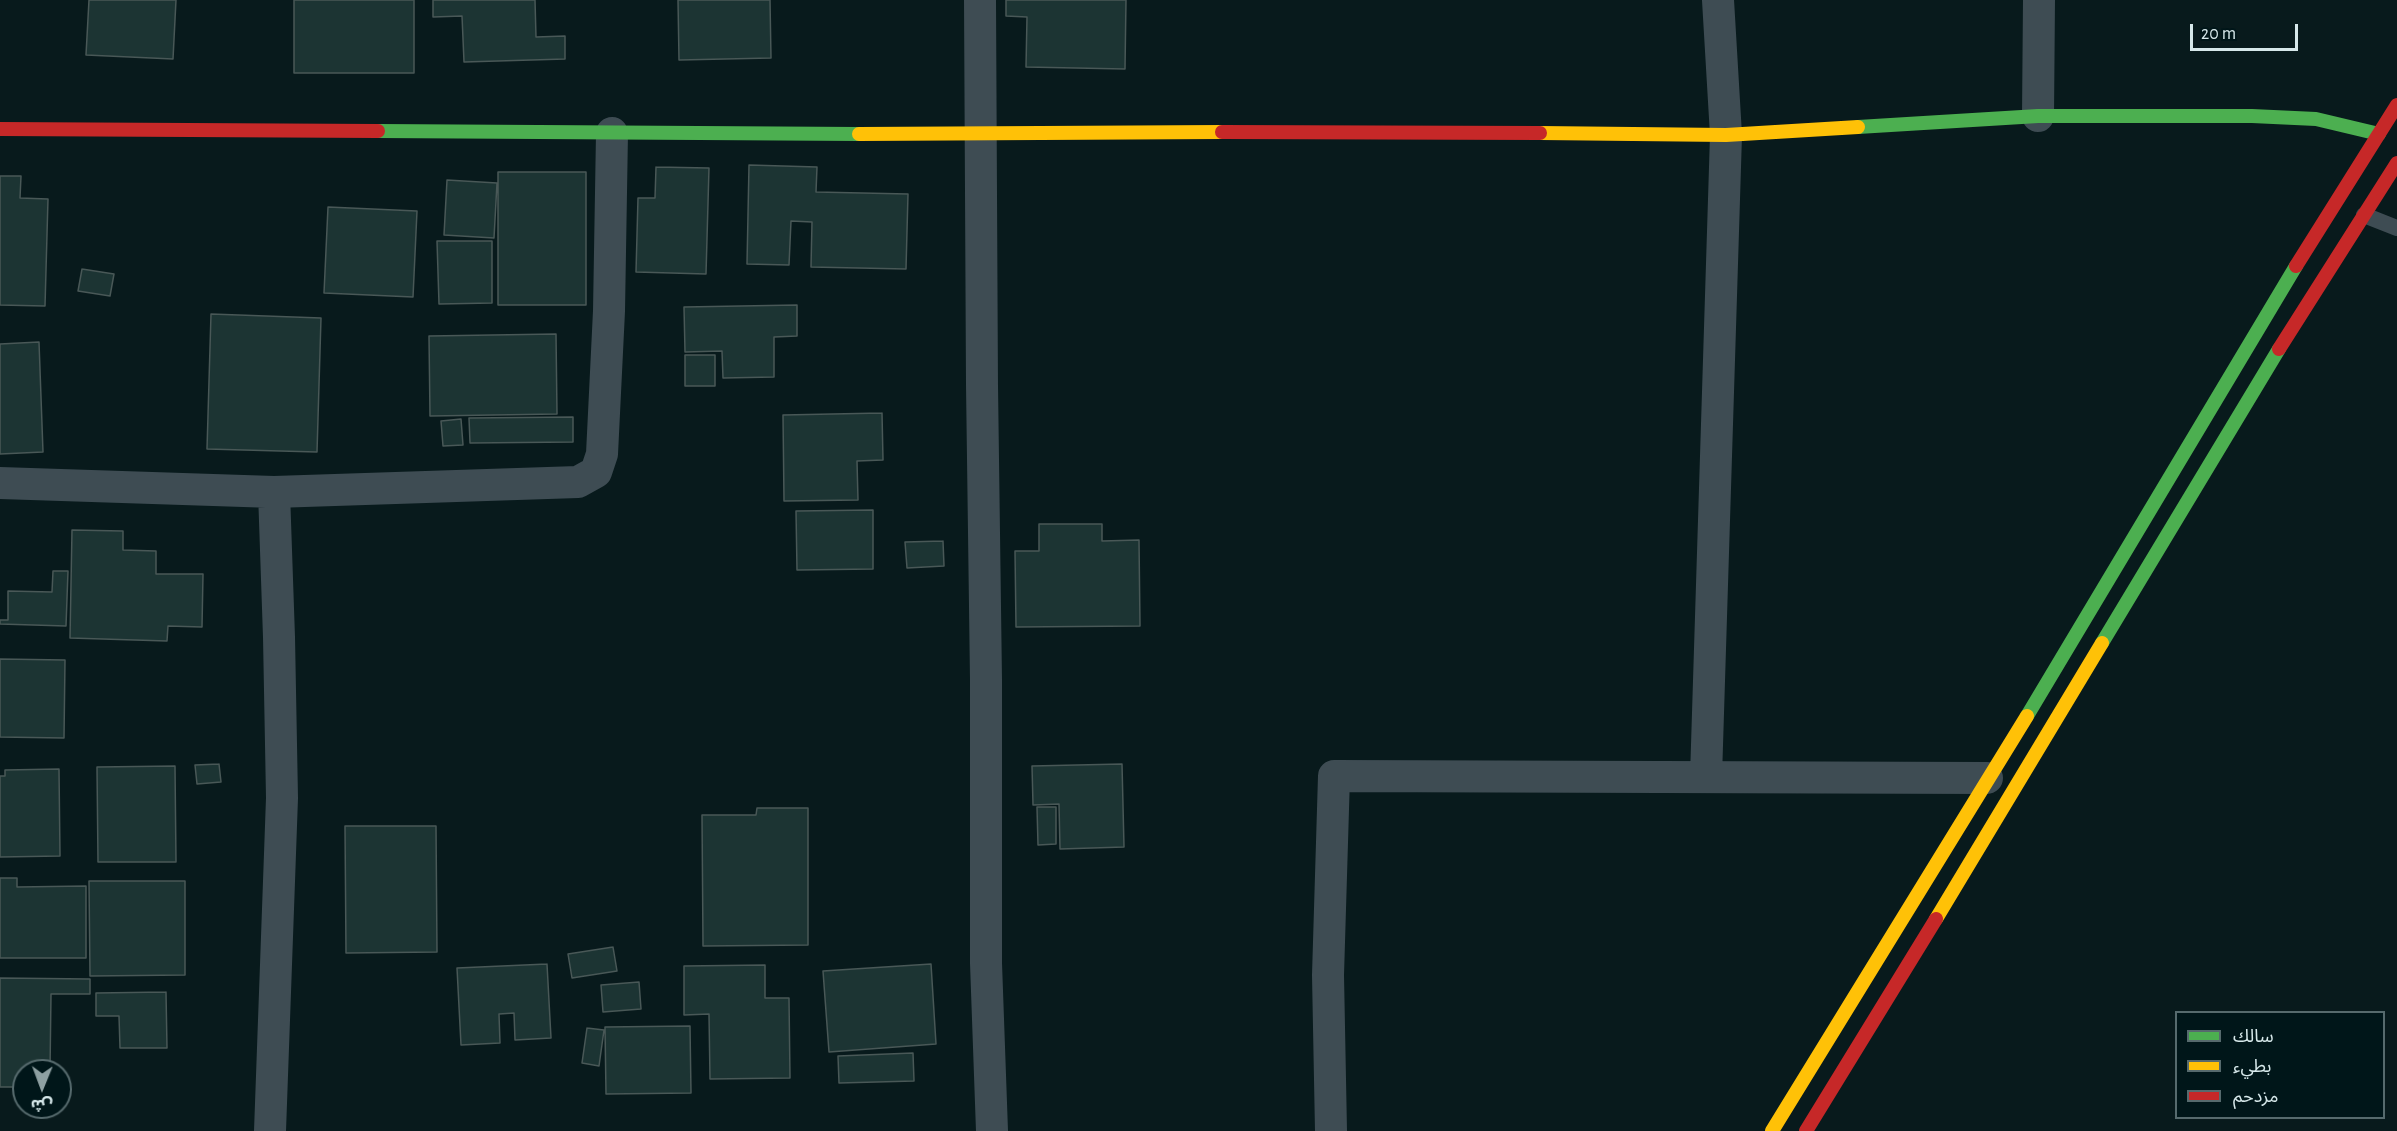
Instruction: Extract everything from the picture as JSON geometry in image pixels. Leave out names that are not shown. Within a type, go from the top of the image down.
[{"type":"street","points":[[980,0],[986,963],[992,1131]]},
{"type":"street","points":[[1706,777],[1726,135],[1718,0]]},
{"type":"street","points":[[2038,116],[2039,0]]},
{"type":"street","points":[[1772,1131],[2169,481],[2282,289],[2397,105]]},
{"type":"street","points":[[0,129],[982,135],[1342,131],[1726,135],[2038,116],[2252,116],[2316,119],[2379,134]]},
{"type":"street","points":[[0,483],[274,492],[578,482],[596,472],[602,454],[609,311],[612,133]]},
{"type":"street","points":[[1806,1131],[2016,787],[2264,372],[2397,163]]},
{"type":"street","points":[[270,1131],[282,798],[274,492]]},
{"type":"street","points":[[1331,1131],[1328,975],[1334,776],[1987,778]]},
{"type":"lane","points":[[2364,215],[2397,228]]},
{"type":"building","points":[[89,0],[176,0],[173,59],[86,55]]},
{"type":"building","points":[[294,0],[414,0],[414,73],[294,73]]},
{"type":"building","points":[[433,0],[535,0],[536,37],[565,36],[565,59],[464,62],[462,16],[433,17]]},
{"type":"building","points":[[678,0],[770,0],[771,58],[679,60]]},
{"type":"building","points":[[1006,0],[1126,0],[1125,69],[1026,67],[1027,17],[1006,16]]},
{"type":"building","points":[[749,165],[817,167],[816,192],[908,194],[906,269],[811,267],[812,222],[791,221],[789,265],[747,264]]},
{"type":"building","points":[[656,167],[709,168],[706,274],[636,272],[638,198],[655,198]]},
{"type":"building","points":[[498,172],[586,172],[586,305],[498,305]]},
{"type":"building","points":[[0,176],[21,176],[20,198],[48,199],[45,306],[0,305]]},
{"type":"building","points":[[447,180],[497,183],[494,238],[444,235]]},
{"type":"building","points":[[328,207],[417,211],[413,297],[324,293]]},
{"type":"building","points":[[437,241],[492,241],[492,303],[439,304]]},
{"type":"building","points":[[82,269],[114,274],[110,296],[78,291]]},
{"type":"building","points":[[797,305],[797,336],[774,337],[774,377],[723,378],[722,351],[685,352],[684,307]]},
{"type":"building","points":[[211,314],[321,318],[317,452],[207,449]]},
{"type":"building","points":[[556,334],[557,414],[430,416],[429,336]]},
{"type":"building","points":[[39,342],[43,452],[0,454],[0,344]]},
{"type":"building","points":[[685,355],[715,355],[715,386],[685,386]]},
{"type":"building","points":[[882,413],[883,460],[857,461],[858,500],[784,501],[783,415]]},
{"type":"building","points":[[573,417],[573,442],[470,443],[469,418]]},
{"type":"building","points":[[461,419],[463,445],[443,446],[441,421]]},
{"type":"building","points":[[873,510],[873,569],[797,570],[796,511]]},
{"type":"building","points":[[1039,524],[1102,524],[1102,541],[1139,540],[1140,626],[1016,627],[1015,551],[1039,551]]},
{"type":"building","points":[[72,530],[123,531],[123,550],[156,551],[156,574],[203,574],[202,627],[168,626],[167,641],[70,638]]},
{"type":"building","points":[[943,541],[944,566],[907,568],[905,542]]},
{"type":"building","points":[[53,571],[68,571],[66,626],[0,624],[0,620],[8,620],[8,591],[52,592]]},
{"type":"building","points":[[0,659],[65,660],[64,738],[0,737]]},
{"type":"building","points":[[219,764],[221,782],[197,784],[195,765]]},
{"type":"building","points":[[1122,764],[1124,847],[1060,849],[1059,804],[1033,805],[1032,766]]},
{"type":"building","points":[[175,766],[176,862],[98,862],[97,767]]},
{"type":"building","points":[[59,769],[60,856],[0,857],[0,776],[5,776],[5,770]]},
{"type":"building","points":[[1037,807],[1056,807],[1056,844],[1038,845]]},
{"type":"building","points":[[757,808],[808,808],[808,945],[703,946],[702,815],[756,815]]},
{"type":"building","points":[[345,826],[436,826],[437,952],[346,953]]},
{"type":"building","points":[[0,878],[17,878],[17,887],[86,886],[86,958],[0,958]]},
{"type":"building","points":[[89,881],[185,881],[185,975],[90,976]]},
{"type":"building","points":[[613,947],[617,971],[572,978],[568,954]]},
{"type":"building","points":[[547,964],[551,1038],[515,1040],[514,1013],[499,1014],[500,1043],[461,1045],[457,968]]},
{"type":"building","points":[[931,964],[936,1044],[829,1052],[823,971]]},
{"type":"building","points":[[765,965],[765,998],[789,998],[790,1078],[710,1079],[709,1014],[684,1015],[684,966]]},
{"type":"building","points":[[0,978],[90,979],[90,994],[51,994],[50,1059],[12,1059],[12,1087],[0,1087]]},
{"type":"building","points":[[639,982],[641,1009],[603,1012],[601,985]]},
{"type":"building","points":[[166,992],[167,1048],[120,1048],[119,1016],[96,1016],[96,993]]},
{"type":"building","points":[[690,1026],[691,1093],[606,1094],[605,1027]]},
{"type":"building","points":[[587,1028],[604,1030],[599,1066],[582,1063]]},
{"type":"building","points":[[913,1053],[914,1081],[839,1083],[838,1056]]},
{"type":"traffic: fast","points":[[1858,127],[2038,116],[2252,116],[2316,119],[2379,134]]},
{"type":"traffic: fast","points":[[378,131],[859,134]]},
{"type":"traffic: fast","points":[[2027,716],[2296,266]]},
{"type":"traffic: fast","points":[[2102,643],[2279,349]]},
{"type":"traffic: slow","points":[[1540,133],[1726,135],[1858,127]]},
{"type":"traffic: slow","points":[[859,134],[1222,132]]},
{"type":"traffic: slow","points":[[1936,919],[2102,643]]},
{"type":"traffic: slow","points":[[1772,1131],[2027,716]]},
{"type":"traffic: jam","points":[[2296,266],[2397,105]]},
{"type":"traffic: jam","points":[[0,129],[378,131]]},
{"type":"traffic: jam","points":[[1222,132],[1540,133]]},
{"type":"traffic: jam","points":[[2279,349],[2397,163]]},
{"type":"traffic: jam","points":[[1806,1131],[1936,919]]}]
